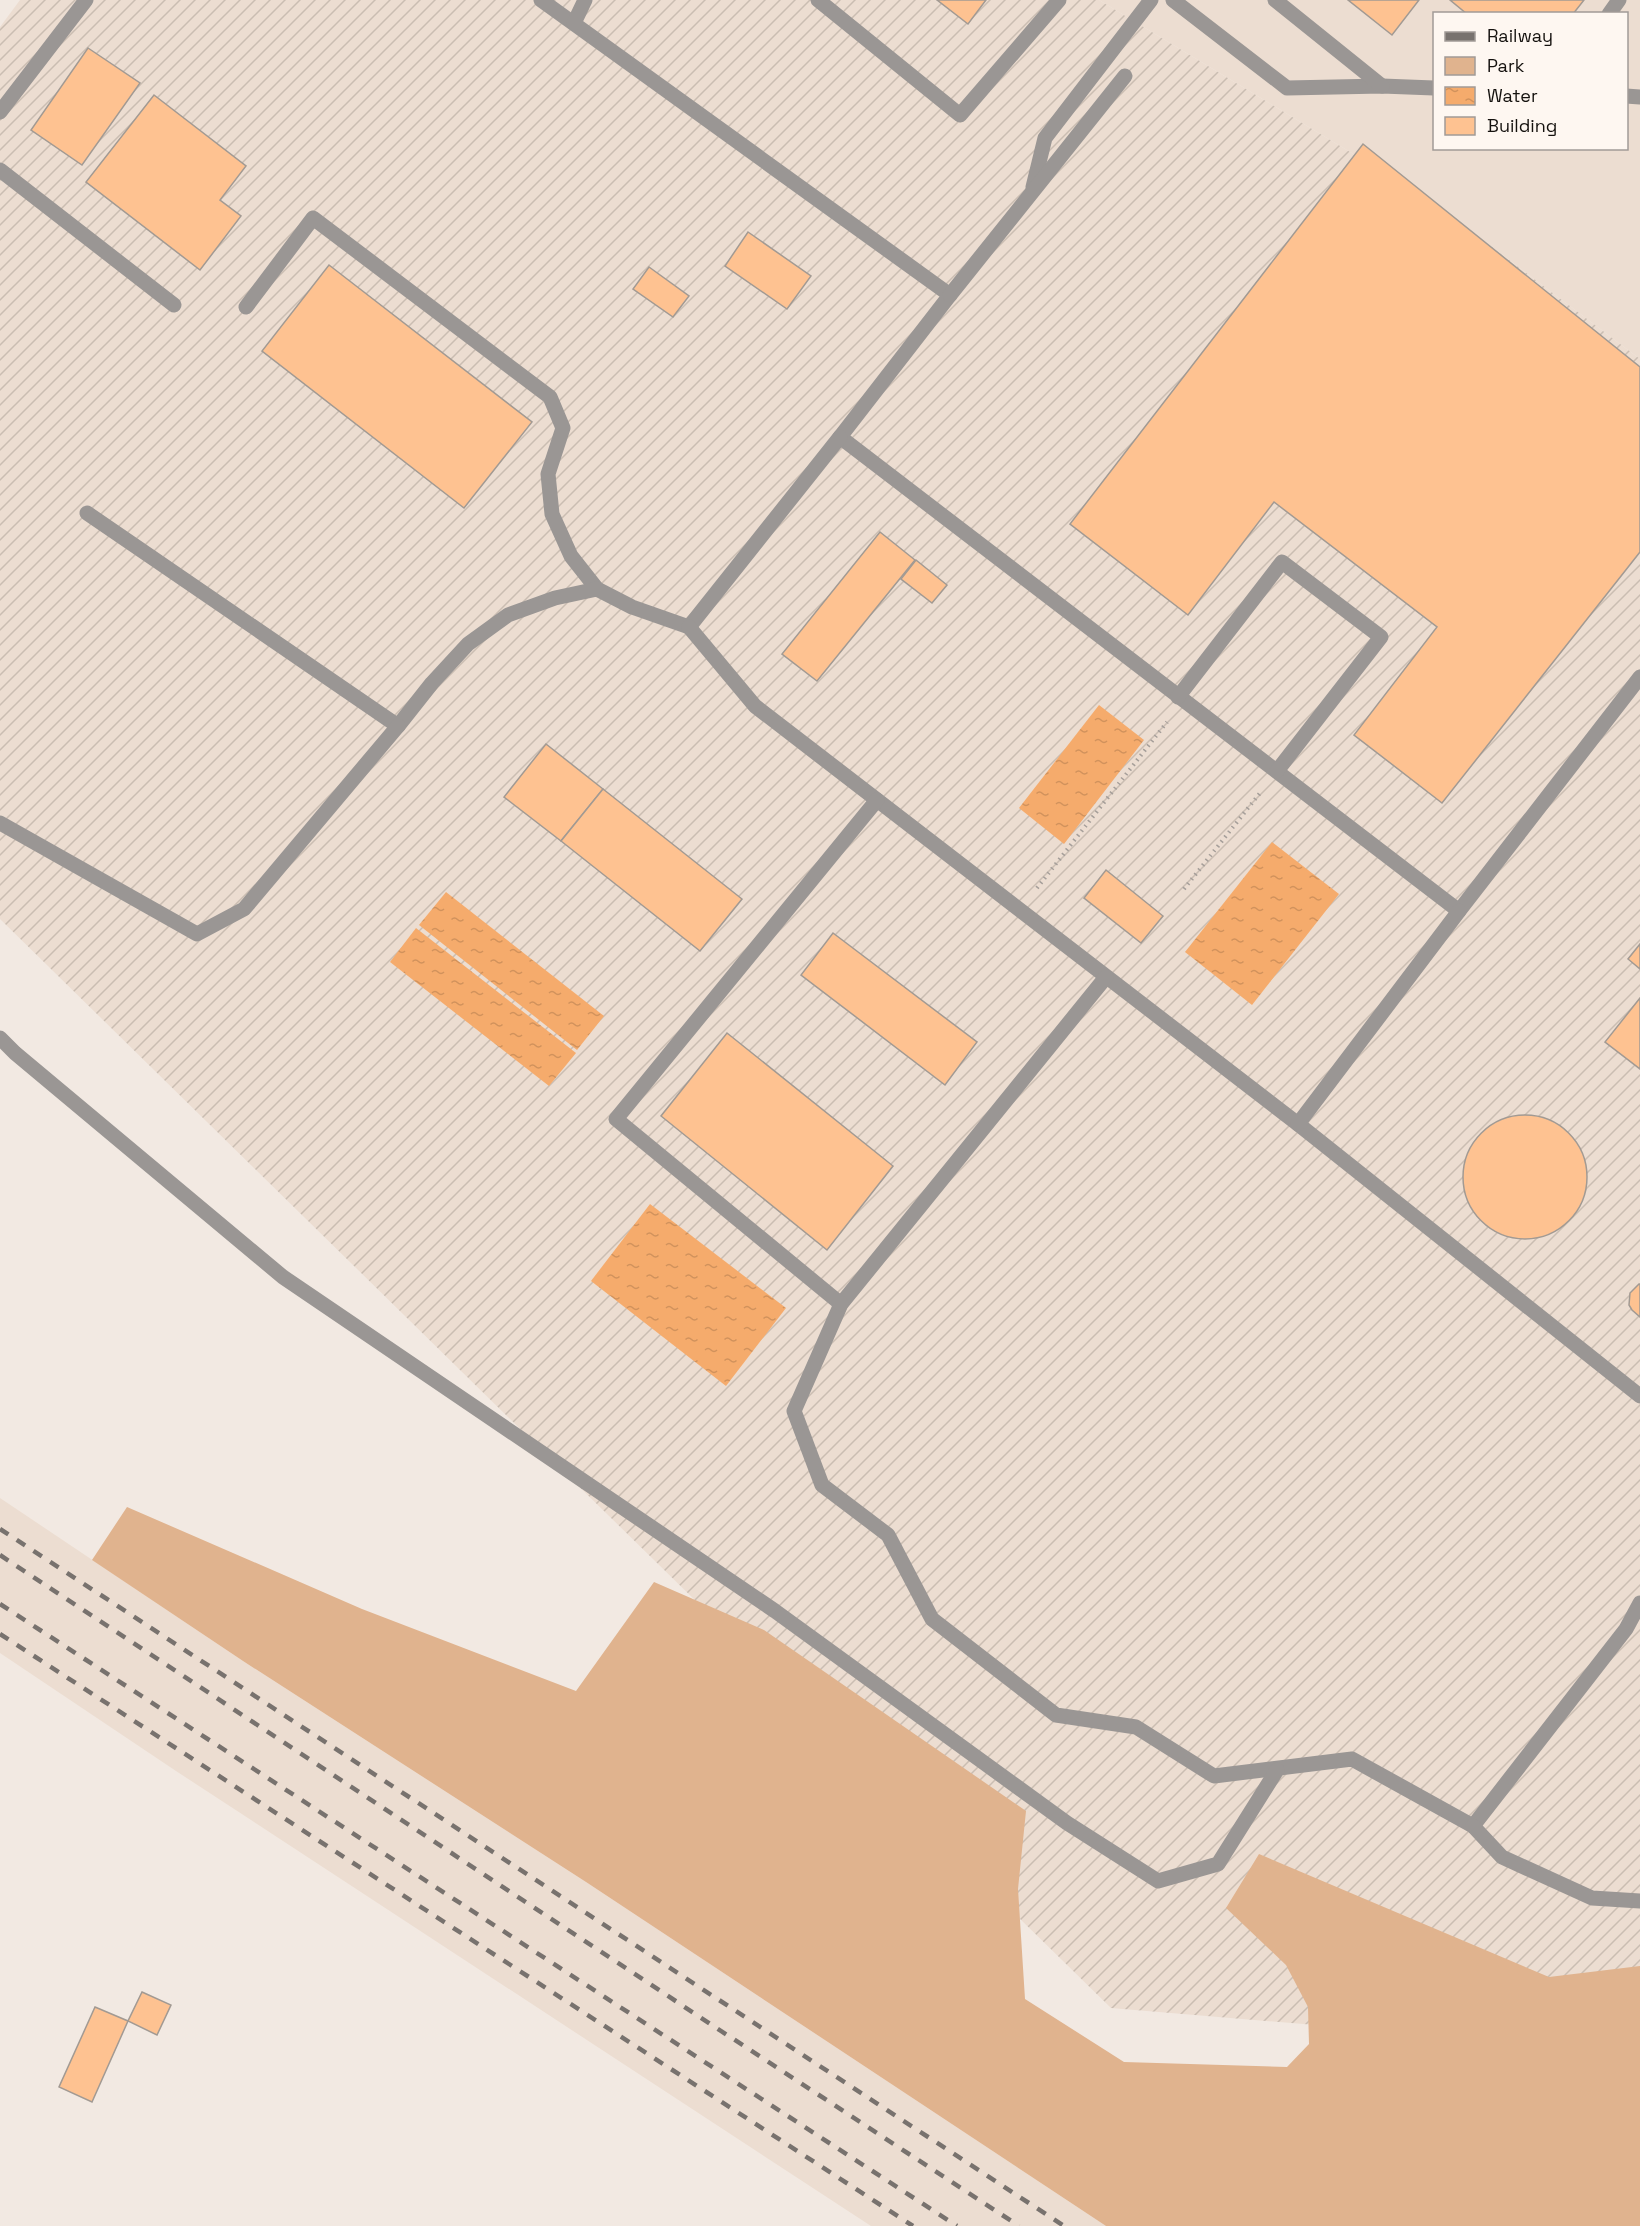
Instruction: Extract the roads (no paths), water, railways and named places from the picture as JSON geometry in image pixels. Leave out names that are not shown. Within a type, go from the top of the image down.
[{"type":"lane","points":[[0,112],[86,0]]},
{"type":"lane","points":[[541,0],[950,295]]},
{"type":"lane","points":[[574,23],[585,0]]},
{"type":"lane","points":[[818,0],[960,115],[1059,0]]},
{"type":"lane","points":[[1032,192],[1045,138],[1151,0]]},
{"type":"lane","points":[[1173,0],[1287,88],[1382,86],[1433,88]]},
{"type":"lane","points":[[1275,0],[1382,86]]},
{"type":"lane","points":[[689,627],[1125,76]]},
{"type":"lane","points":[[0,170],[174,304]]},
{"type":"lane","points":[[246,307],[314,218],[550,397],[563,428],[548,474],[552,514],[571,556],[597,589],[632,607],[689,627],[755,706],[1298,1124],[1640,1396]]},
{"type":"lane","points":[[840,437],[1459,911]]},
{"type":"lane","points":[[87,513],[398,726]]},
{"type":"lane","points":[[1181,699],[1282,562],[1381,637],[1277,771]]},
{"type":"lane","points":[[0,823],[197,934],[244,909],[432,683],[468,644],[508,615],[555,598],[597,589]]},
{"type":"lane","points":[[1298,1124],[1640,677]]},
{"type":"lane","points":[[841,1304],[616,1119],[877,800]]},
{"type":"lane","points":[[1106,977],[841,1304],[794,1411],[822,1485],[888,1535],[932,1619],[1056,1715],[1136,1727],[1214,1776],[1352,1759],[1473,1826],[1502,1857],[1592,1899],[1640,1901]]},
{"type":"lane","points":[[0,1038],[283,1277],[765,1604],[1067,1823],[1158,1881],[1218,1864],[1277,1770]]},
{"type":"lane","points":[[1473,1826],[1626,1629],[1640,1603]]},
{"type":"water","points":[[1099,705],[1144,740],[1064,844],[1019,808]]},
{"type":"water","points":[[1272,842],[1339,894],[1252,1005],[1185,952]]},
{"type":"water","points":[[446,892],[604,1016],[577,1050],[419,925]]},
{"type":"water","points":[[416,928],[576,1053],[549,1086],[390,962]]},
{"type":"water","points":[[650,1204],[786,1308],[726,1386],[591,1281]]},
{"type":"railway","points":[[0,1529],[1064,2226]]},
{"type":"railway","points":[[0,1555],[1019,2226]]},
{"type":"railway","points":[[0,1604],[957,2226]]},
{"type":"railway","points":[[0,1634],[913,2226]]}]
